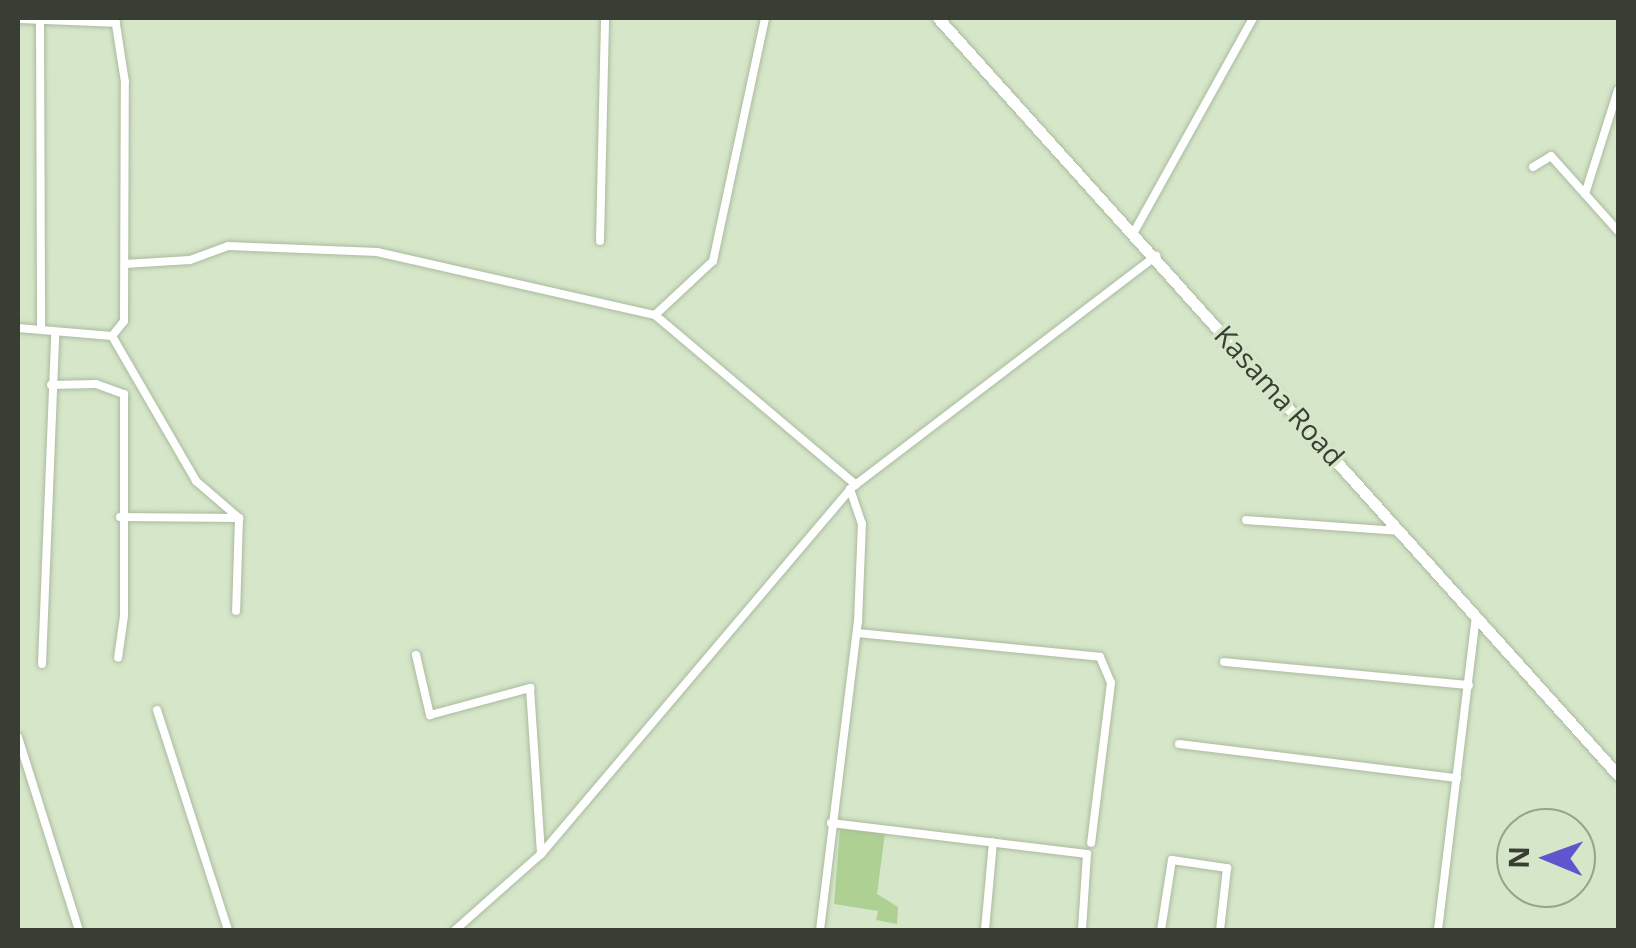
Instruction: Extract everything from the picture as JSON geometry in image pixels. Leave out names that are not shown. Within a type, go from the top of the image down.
[{"type":"street","points":[[600,241],[605,18]]},
{"type":"street","points":[[655,315],[713,262],[764,18]]},
{"type":"street","name":"Kasama Road","points":[[938,18],[1156,256],[1618,775]]},
{"type":"street","points":[[1134,232],[1253,18]]},
{"type":"street","points":[[18,19],[116,20],[125,82],[124,321],[112,336]]},
{"type":"street","points":[[40,19],[41,328]]},
{"type":"street","points":[[1585,194],[1618,90]]},
{"type":"street","points":[[1533,167],[1550,156],[1618,231]]},
{"type":"street","points":[[124,264],[190,260],[228,246],[377,252],[655,315],[853,487],[862,524],[856,633],[820,930]]},
{"type":"street","points":[[455,930],[541,854],[706,651],[853,487],[1156,256]]},
{"type":"street","points":[[18,328],[41,328],[55,335],[112,336]]},
{"type":"street","points":[[42,664],[55,335]]},
{"type":"street","points":[[112,336],[196,481],[238,518],[236,612]]},
{"type":"street","points":[[51,385],[96,384],[124,394],[120,517],[124,616],[118,658]]},
{"type":"street","points":[[120,517],[238,518]]},
{"type":"street","points":[[1246,520],[1401,531]]},
{"type":"street","points":[[1438,930],[1476,614]]},
{"type":"street","points":[[856,633],[1100,658],[1110,683],[1091,843]]},
{"type":"street","points":[[416,654],[430,716],[530,688],[541,854]]},
{"type":"street","points":[[1224,662],[1469,685]]},
{"type":"street","points":[[157,710],[228,930]]},
{"type":"street","points":[[18,737],[79,930]]},
{"type":"street","points":[[1179,744],[1457,778]]},
{"type":"street","points":[[831,823],[1087,854],[1082,930]]},
{"type":"street","points":[[985,930],[994,842]]},
{"type":"street","points":[[1161,930],[1172,860],[1227,868],[1220,930]]},
{"type":"green space","points":[[840,829],[885,833],[877,894],[898,907],[897,924],[876,920],[878,911],[834,904]]}]
